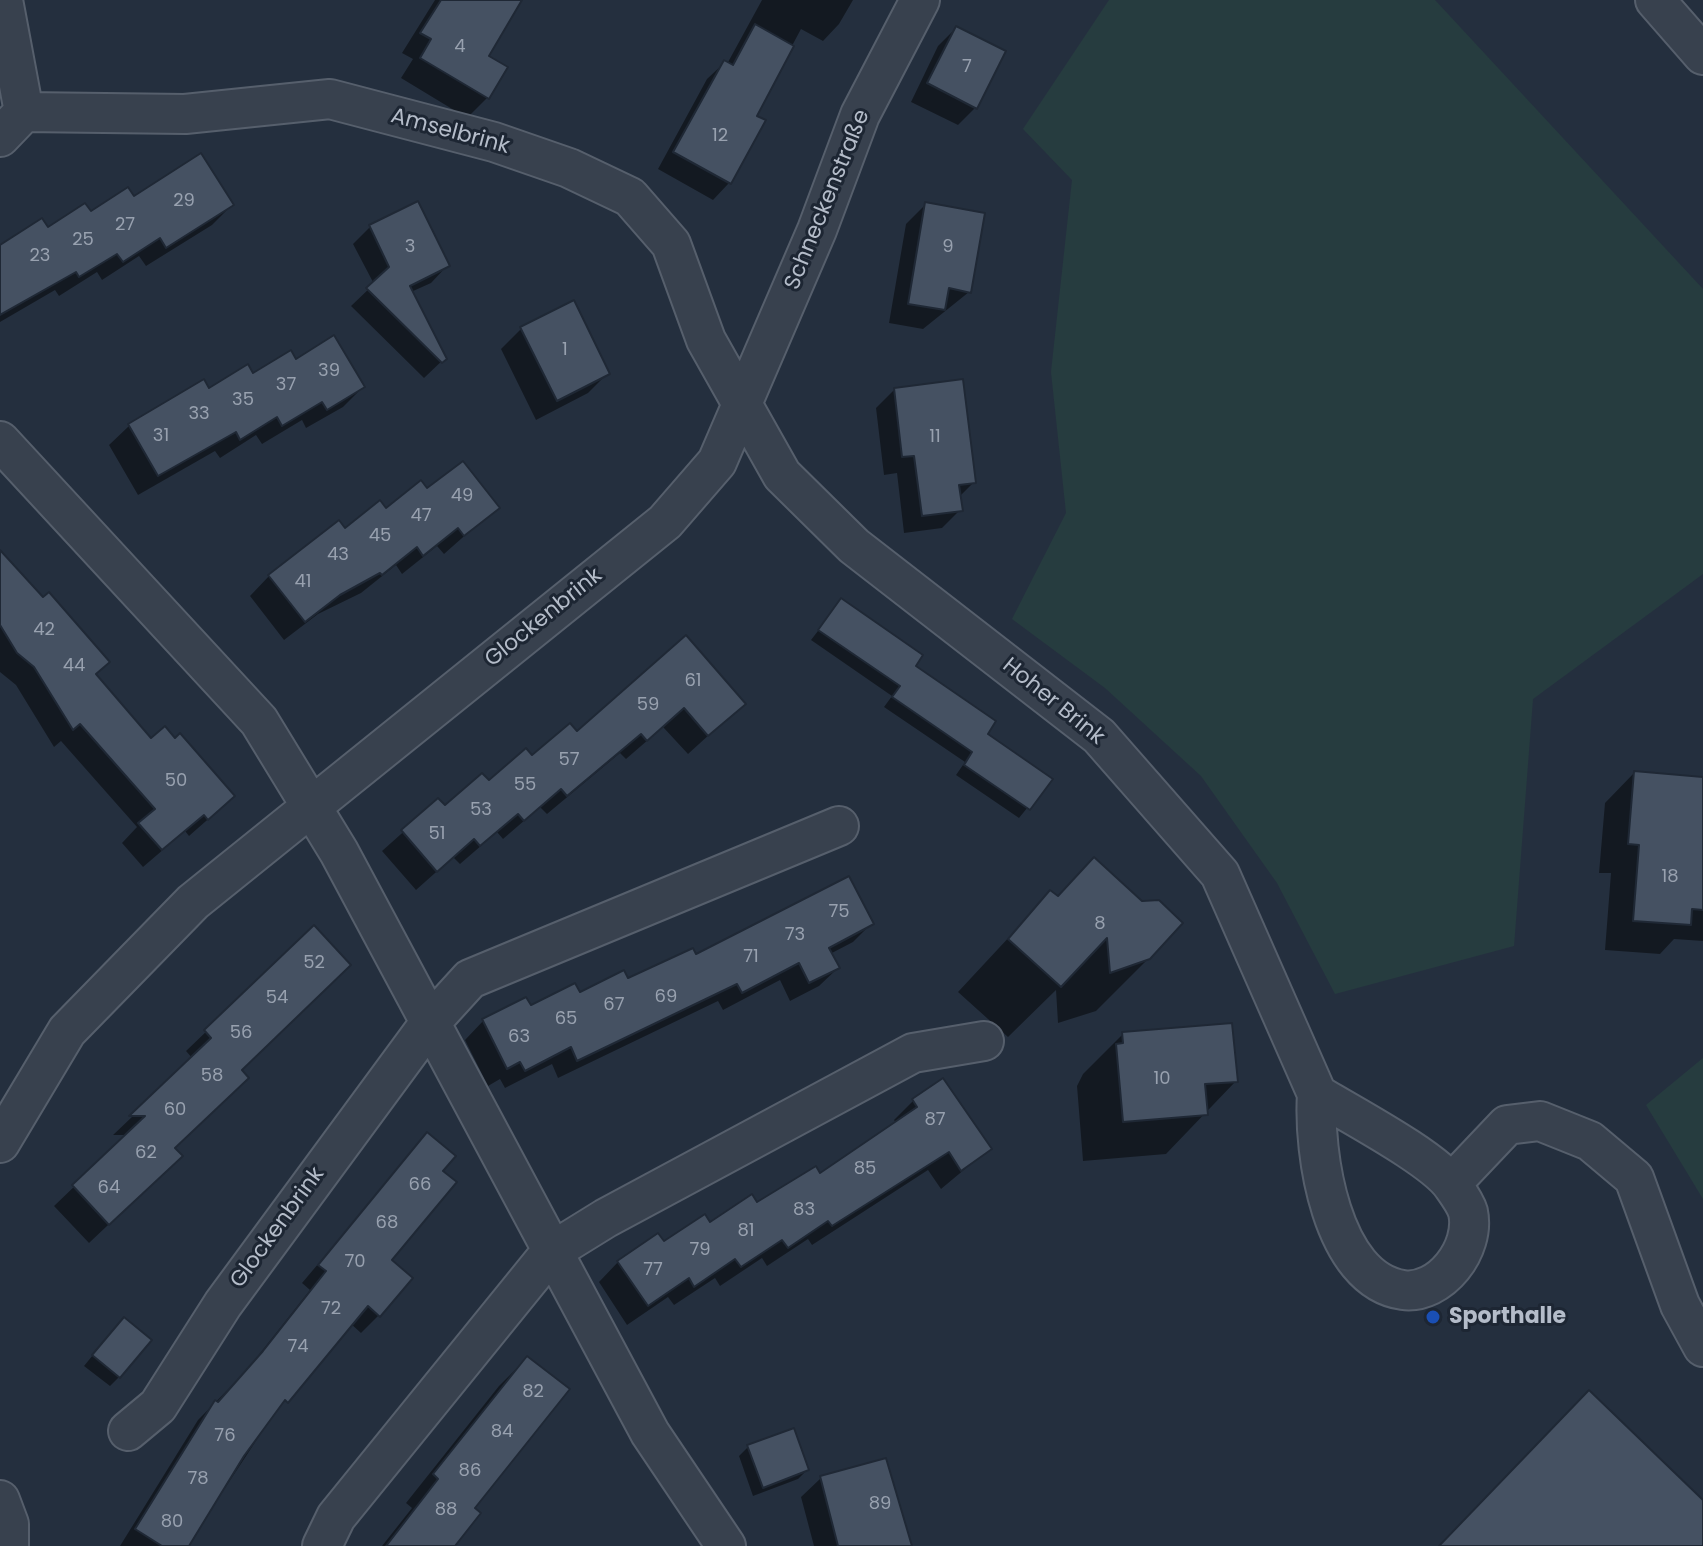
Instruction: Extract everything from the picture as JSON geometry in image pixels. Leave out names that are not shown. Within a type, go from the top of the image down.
[{"type":"street","points":[[3,0],[12,124]]},
{"type":"street","name":"Schneckenstraße","points":[[744,404],[860,115],[920,0]]},
{"type":"street","points":[[1655,0],[1703,55]]},
{"type":"street","name":"Amselbrink","points":[[12,124],[185,114],[330,99],[494,142],[569,168],[630,197],[671,244],[706,340],[744,404]]},
{"type":"street","name":"Glockenbrink","points":[[0,1143],[67,1031],[193,902],[665,522],[717,462],[744,404]]},
{"type":"street","name":"Hoher Brink","points":[[744,404],[782,475],[854,546],[1099,736],[1220,874],[1317,1094],[1314,1132],[1329,1198],[1347,1251],[1373,1278],[1402,1290],[1424,1290],[1447,1275],[1464,1246],[1468,1213],[1452,1183],[1410,1151],[1317,1094]]},
{"type":"street","points":[[0,441],[259,721],[311,804],[650,1433],[726,1546]]},
{"type":"street","name":"Glockenbrink","points":[[128,1431],[158,1406],[223,1304],[429,1024],[470,979],[839,826]]},
{"type":"street","points":[[322,1546],[336,1517],[551,1252],[620,1211],[913,1053],[984,1041]]},
{"type":"street","points":[[1452,1183],[1507,1125],[1540,1121],[1590,1141],[1634,1178],[1680,1305],[1703,1347]]},
{"type":"street","points":[[0,1500],[9,1524],[9,1546]]},
{"type":"green space","points":[[1109,0],[1435,0],[1703,289],[1703,574],[1533,699],[1514,946],[1335,994],[1277,883],[1201,776],[1105,688],[1012,619],[1066,513],[1051,372],[1072,180],[1023,129]]},
{"type":"green space","points":[[1703,1058],[1703,1199],[1646,1105]]},
{"type":"building","points":[[441,0],[522,0],[489,56],[508,67],[489,99],[420,58],[431,39],[420,33]]},
{"type":"building","points":[[755,24],[794,46],[757,116],[766,120],[731,184],[673,152],[724,60],[733,65]]},
{"type":"building","points":[[956,26],[1006,51],[977,109],[927,83]]},
{"type":"building","points":[[201,153],[234,205],[166,248],[160,238],[123,262],[117,254],[79,277],[76,272],[0,315],[0,245],[42,218],[48,227],[85,203],[91,211],[128,187],[134,196]]},
{"type":"building","points":[[418,201],[450,266],[410,286],[447,359],[442,363],[366,288],[389,267],[369,225]]},
{"type":"building","points":[[925,202],[985,213],[971,293],[949,288],[945,310],[908,304]]},
{"type":"building","points":[[574,300],[610,374],[557,401],[520,327]]},
{"type":"building","points":[[334,335],[365,387],[327,410],[322,402],[282,426],[277,417],[240,440],[236,432],[158,476],[128,424],[204,379],[209,388],[248,364],[253,373],[291,350],[296,359]]},
{"type":"building","points":[[963,379],[976,483],[959,485],[963,511],[922,516],[914,456],[902,457],[894,388]]},
{"type":"building","points":[[463,461],[500,508],[464,536],[458,528],[423,556],[417,547],[382,575],[380,573],[340,595],[305,622],[268,575],[339,520],[345,528],[380,500],[386,508],[421,480],[427,488]]},
{"type":"building","points":[[0,550],[43,597],[49,592],[110,662],[96,674],[151,738],[165,726],[175,738],[180,733],[235,796],[208,820],[204,815],[162,850],[138,823],[155,809],[80,724],[73,730],[34,667],[17,653],[0,625]]},
{"type":"building","points":[[841,598],[923,655],[916,666],[996,721],[988,734],[1053,779],[1030,810],[964,765],[972,752],[892,697],[900,686],[818,630]]},
{"type":"building","points":[[686,635],[746,704],[708,736],[684,708],[647,741],[641,734],[567,796],[561,789],[524,821],[518,814],[480,846],[474,839],[437,872],[401,830],[438,798],[445,805],[482,773],[489,780],[526,748],[532,755],[570,723],[577,731]]},
{"type":"building","points":[[1634,771],[1703,777],[1703,910],[1692,909],[1691,925],[1633,921],[1639,845],[1628,844]]},
{"type":"building","points":[[1094,857],[1142,901],[1159,900],[1183,923],[1150,959],[1110,973],[1107,938],[1061,987],[1008,939],[1050,890],[1058,896]]},
{"type":"building","points":[[849,876],[874,924],[829,948],[840,968],[809,983],[799,963],[742,993],[737,984],[577,1061],[571,1047],[525,1071],[520,1062],[507,1069],[482,1019],[526,997],[531,1005],[575,983],[580,992],[624,970],[628,978],[693,948],[696,954]]},
{"type":"building","points":[[314,925],[351,965],[242,1070],[249,1078],[175,1148],[183,1156],[109,1225],[72,1185],[145,1116],[129,1116],[211,1038],[204,1030]]},
{"type":"building","points":[[1232,1023],[1238,1082],[1205,1084],[1208,1115],[1123,1122],[1116,1044],[1123,1043],[1122,1032]]},
{"type":"building","points":[[943,1078],[992,1149],[961,1171],[949,1152],[832,1226],[828,1221],[788,1248],[782,1240],[741,1267],[735,1259],[694,1287],[689,1278],[648,1306],[617,1261],[658,1233],[664,1241],[705,1214],[710,1222],[752,1194],[757,1202],[816,1166],[820,1173],[917,1107],[912,1099]]},
{"type":"building","points":[[427,1132],[456,1156],[443,1171],[457,1182],[392,1260],[413,1278],[380,1317],[368,1306],[288,1403],[285,1400],[244,1456],[189,1546],[162,1546],[135,1529],[215,1400],[218,1402],[263,1351],[326,1271],[318,1265]]},
{"type":"building","points":[[124,1317],[152,1340],[120,1378],[92,1355]]},
{"type":"building","points":[[527,1356],[570,1389],[475,1508],[481,1513],[455,1546],[386,1546],[438,1479],[433,1474]]},
{"type":"building","points":[[1589,1390],[1703,1500],[1703,1546],[1439,1546]]},
{"type":"building","points":[[794,1428],[809,1470],[763,1488],[747,1445]]},
{"type":"building","points":[[886,1458],[912,1546],[838,1546],[820,1476]]},
{"type":"place","name":"Sporthalle","points":[[1433,1317]]}]
